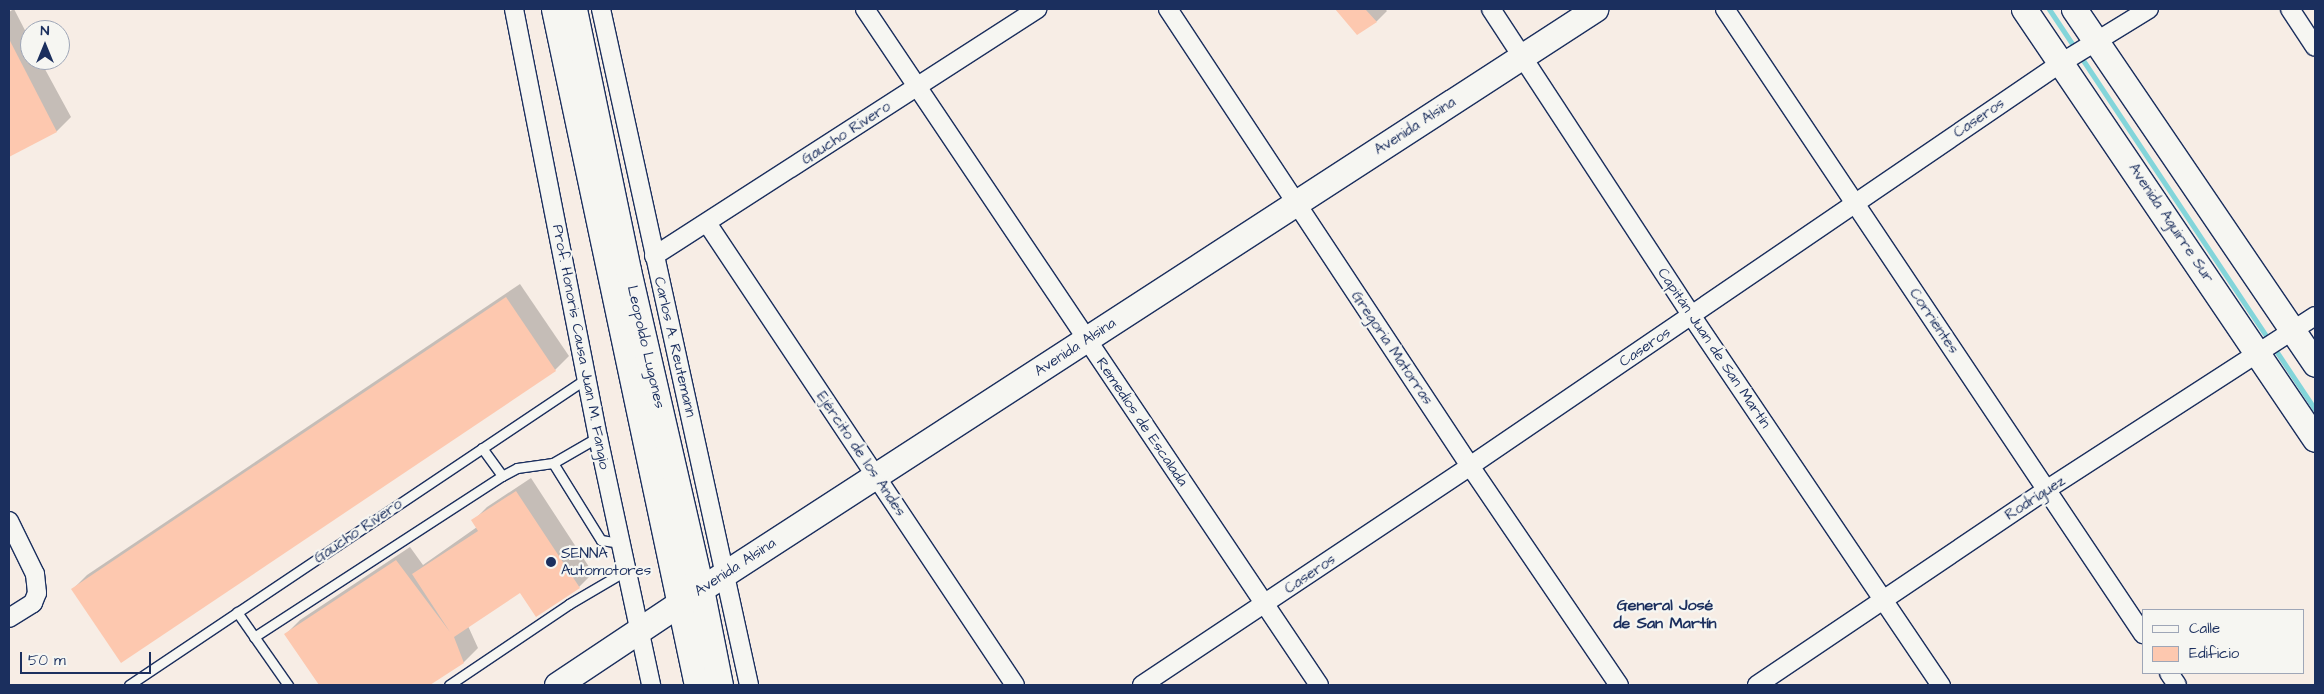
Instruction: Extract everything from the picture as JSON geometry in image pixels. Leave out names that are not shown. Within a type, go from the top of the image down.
[{"type":"main road","name":"Leopoldo Lugones","points":[[554,9],[697,685]]},
{"type":"main road","name":"Leopoldo Lugones","points":[[574,9],[628,270],[701,589],[720,685]]},
{"type":"main road","name":"Avenida Alsina","points":[[557,685],[680,602],[1595,9]]},
{"type":"main road","name":"Avenida Aguirre Sur","points":[[2024,9],[2061,63],[2275,342],[2315,364]]},
{"type":"main road","name":"Avenida Aguirre Sur","points":[[2074,9],[2097,42],[2275,342],[2315,439]]},
{"type":"street","name":"Prof. Honoris Causa Juan M. Fangio","points":[[514,9],[588,377],[598,437],[651,685]]},
{"type":"street","name":"Carlos A. Reutemann","points":[[602,9],[654,256],[726,573],[748,685]]},
{"type":"street","name":"Remedios de Escalada","points":[[865,9],[1319,685]]},
{"type":"street","name":"Gaucho Rivero","points":[[654,256],[1037,9]]},
{"type":"street","name":"Gregoria Matorras","points":[[1168,9],[1470,466],[1619,685]]},
{"type":"street","name":"Capitán Juan de San Martín","points":[[1491,9],[1691,315],[1942,685]]},
{"type":"street","name":"Corrientes","points":[[1725,9],[1856,202],[2142,633]]},
{"type":"street","name":"Caseros","points":[[1142,685],[1470,466],[2061,63],[2148,9]]},
{"type":"street","points":[[2290,9],[2315,47]]},
{"type":"street","name":"Ejército de los Andes","points":[[707,223],[1015,685]]},
{"type":"street","name":"Rodríguez","points":[[1757,685],[1883,598],[2046,490],[2315,316]]},
{"type":"street","points":[[9,521],[35,574],[37,593],[33,603],[9,618]]},
{"type":"street","points":[[2170,674],[2177,685]]},
{"type":"lane","name":"Gaucho Rivero","points":[[129,685],[588,377]]},
{"type":"lane","points":[[254,637],[502,476],[517,468],[552,463],[598,437]]},
{"type":"lane","points":[[482,448],[502,476]]},
{"type":"lane","points":[[552,463],[601,540],[621,543]]},
{"type":"lane","points":[[449,685],[569,604],[627,570]]},
{"type":"lane","points":[[237,612],[288,685]]},
{"type":"building","points":[[1335,9],[1367,9],[1377,22],[1357,35]]},
{"type":"building","points":[[9,39],[20,60],[20,70],[25,70],[57,132],[9,157]]},
{"type":"building","points":[[506,297],[556,371],[121,663],[71,589]]},
{"type":"building","points":[[516,491],[580,588],[536,617],[520,593],[454,637],[464,663],[430,685],[319,685],[284,634],[396,560],[450,632],[412,574],[478,531],[471,520]]},
{"type":"waterway","points":[[2049,9],[2315,409]]},
{"type":"place","name":"SENNA Automotores","points":[[551,562]]},
{"type":"district","name":"General José de San Martín","points":[[1665,614]]}]
